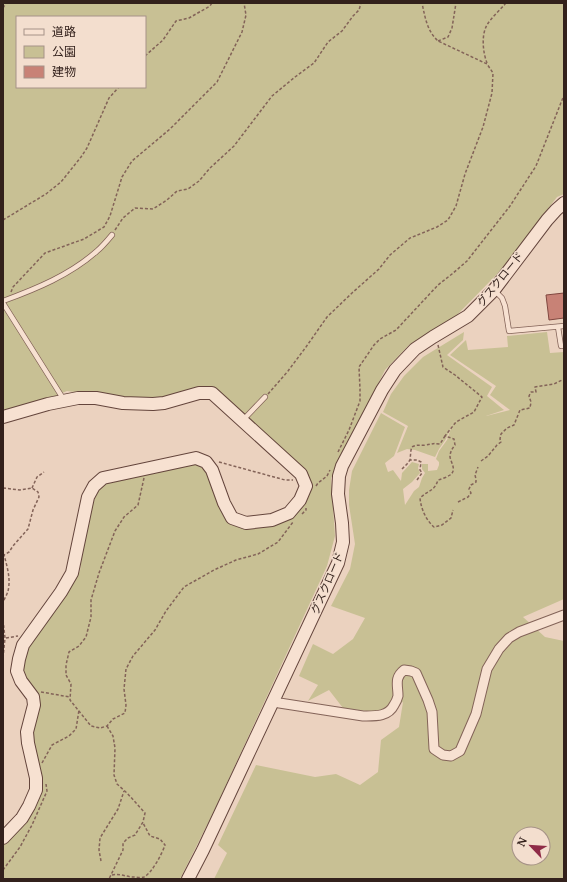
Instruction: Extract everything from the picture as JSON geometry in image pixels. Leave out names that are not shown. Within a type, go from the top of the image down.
[{"type":"street","name":"グスクロード","points":[[188,879],[338,563],[343,542],[338,494],[339,476],[342,466],[382,390],[395,370],[415,350],[433,337],[468,316],[494,290],[547,220],[564,204]]},
{"type":"street","points":[[3,417],[48,404],[78,398],[96,398],[123,403],[153,404],[199,393],[212,393],[301,474],[304,485],[300,500],[289,513],[272,520],[246,524],[232,518],[224,503],[212,470],[206,462],[196,458],[103,478],[94,486],[88,497],[72,573],[61,592],[22,645],[18,659],[16,671],[21,681],[33,697],[34,705],[27,732],[36,778],[36,790],[22,818],[3,838]]},
{"type":"street","points":[[273,702],[363,716],[378,716],[387,713],[393,708],[398,699],[397,678],[404,670],[411,671],[416,674],[432,712],[434,749],[443,755],[451,756],[460,751],[476,714],[487,669],[499,649],[509,638],[519,632],[564,615]]},
{"type":"lane","points":[[65,401],[5,301],[48,283],[76,267],[97,251],[112,235]]},
{"type":"lane","points":[[494,290],[502,298],[505,306],[509,331],[564,326]]},
{"type":"lane","points":[[558,327],[560,346],[564,346]]},
{"type":"lane","points":[[243,420],[265,397]]},
{"type":"path","points":[[3,8],[6,3]]},
{"type":"path","points":[[146,55],[163,40],[176,21],[189,18],[210,6],[212,3]]},
{"type":"path","points":[[5,301],[14,287],[45,252],[84,239],[104,227],[112,210],[122,177],[132,161],[170,129],[217,82],[242,32],[246,15],[244,3]]},
{"type":"path","points":[[112,235],[123,218],[135,208],[153,208],[167,200],[177,190],[188,189],[199,182],[210,168],[234,146],[272,96],[314,63],[328,42],[342,31],[359,10],[361,3]]},
{"type":"path","points":[[422,3],[432,35],[438,40],[488,65]]},
{"type":"path","points":[[438,40],[448,37],[452,28],[456,3]]},
{"type":"path","points":[[265,397],[288,372],[327,317],[379,270],[390,255],[410,238],[437,227],[448,220],[456,206],[465,174],[483,127],[492,93],[493,73],[485,58],[483,42],[486,26],[506,3]]},
{"type":"path","points":[[3,220],[46,194],[60,182],[81,157],[108,98],[118,88]]},
{"type":"path","points":[[336,456],[349,430],[360,401],[359,367],[380,339],[396,330],[438,285],[467,261],[510,206],[536,166],[564,95]]},
{"type":"path","points":[[402,468],[410,460],[412,447],[416,445],[434,443],[440,444],[456,422],[474,412],[482,397],[443,367],[438,344],[433,337]]},
{"type":"path","points":[[481,461],[501,442],[501,434],[507,428],[514,425],[520,410],[530,408],[531,402],[529,396],[531,392],[536,392],[535,387],[554,384],[562,380],[564,381]]},
{"type":"path","points":[[445,436],[454,439],[455,445],[451,451],[450,458],[454,470],[452,474],[438,480],[433,490],[424,494],[420,498],[428,522],[434,527],[442,525],[451,518],[453,510]]},
{"type":"path","points":[[206,462],[209,460],[304,485],[312,491],[331,470]]},
{"type":"path","points":[[410,460],[417,460],[421,462],[420,470],[422,473],[417,480]]},
{"type":"path","points":[[458,502],[468,497],[471,493],[471,485],[476,482],[475,475],[478,467]]},
{"type":"path","points":[[147,468],[138,505],[124,517],[115,531],[99,573],[92,600],[91,617],[86,636],[79,646],[69,652],[66,665],[66,675],[71,684],[70,700],[91,726],[100,728],[107,726],[113,719],[126,713],[124,689],[126,669],[133,656],[155,630],[166,611],[184,587],[214,570],[236,560],[258,554],[278,542],[294,521]]},
{"type":"path","points":[[32,488],[37,477],[44,472]]},
{"type":"path","points":[[3,488],[20,490],[32,488],[38,492],[39,497],[33,510],[28,529],[9,552],[4,554],[8,576],[8,590],[3,603]]},
{"type":"path","points":[[298,517],[306,510],[307,502]]},
{"type":"path","points":[[3,620],[5,638],[3,683]]},
{"type":"path","points":[[28,690],[70,697]]},
{"type":"path","points":[[107,726],[112,736],[115,748],[114,775],[117,784],[145,813],[143,822],[135,835],[128,838],[123,843],[123,850],[109,879]]},
{"type":"path","points":[[101,861],[99,850],[100,838],[118,809],[124,791]]},
{"type":"path","points":[[112,875],[118,874],[144,877],[162,854],[165,846],[160,839],[150,836],[143,822]]},
{"type":"green space","points":[[3,3],[564,3],[564,194],[557,197],[500,271],[456,316],[409,345],[385,370],[331,478],[335,536],[327,566],[214,811],[180,879],[3,879],[3,844],[31,814],[41,788],[29,735],[38,698],[25,679],[21,662],[29,643],[61,600],[80,571],[87,515],[97,487],[111,479],[190,461],[202,465],[216,493],[225,516],[275,524],[309,484],[217,390],[148,401],[67,391],[53,397],[3,411]]},
{"type":"green space","points":[[464,332],[463,340],[447,355],[492,387],[487,396],[504,410],[486,416],[510,410],[490,395],[496,386],[450,355],[466,340],[468,350],[508,347],[507,336],[547,332],[550,353],[564,352],[564,599],[523,617],[545,637],[564,641],[564,879],[214,879],[227,853],[218,845],[256,765],[315,777],[336,774],[360,785],[378,772],[381,740],[399,727],[403,702],[375,712],[343,708],[329,690],[308,701],[318,685],[299,676],[313,644],[333,654],[353,639],[365,618],[331,606],[350,569],[355,544],[349,505],[349,490],[352,471],[381,413],[405,427],[394,456],[385,463],[388,472],[393,470],[401,481],[402,473],[412,462],[419,464],[418,468],[420,473],[403,489],[405,505],[414,491],[419,487],[425,473],[422,469],[422,464],[428,464],[428,471],[437,470],[439,462],[436,459],[439,451],[447,440],[453,422],[446,439],[435,457],[415,450],[407,449],[397,453],[408,426],[383,412],[391,394],[404,376],[423,357]]},
{"type":"building","points":[[564,293],[564,318],[549,320],[546,295]]}]
